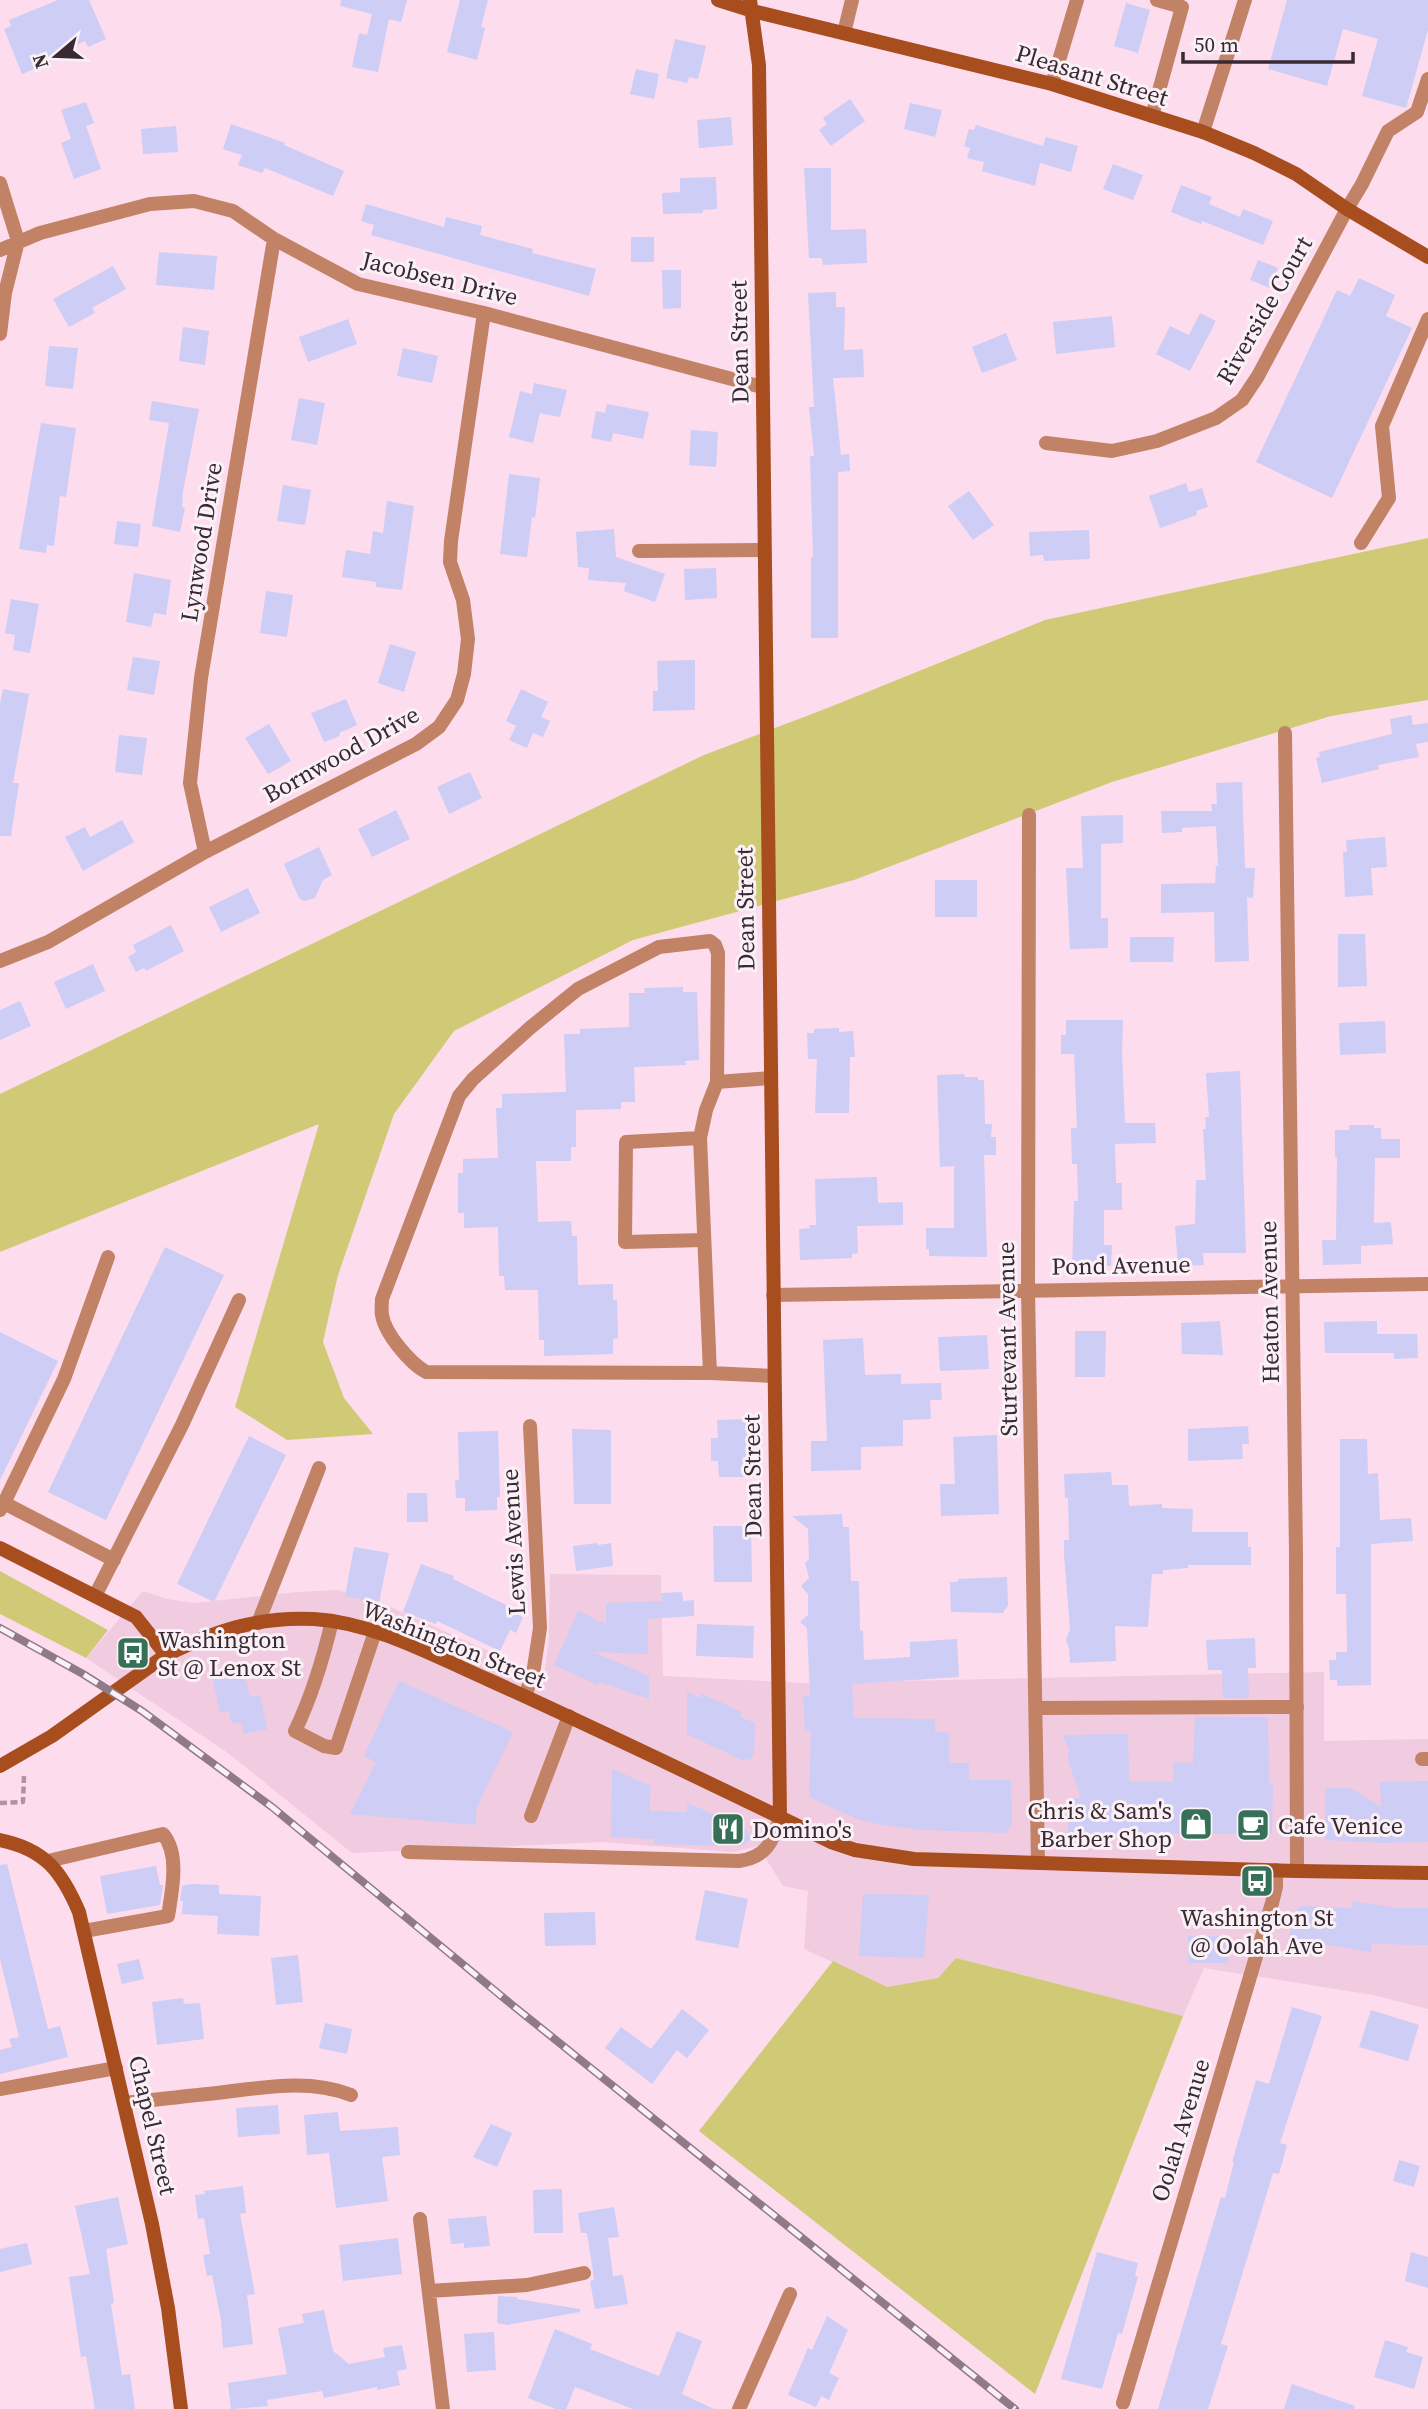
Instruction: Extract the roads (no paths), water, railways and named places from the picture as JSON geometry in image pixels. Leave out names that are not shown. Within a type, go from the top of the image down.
[{"type":"main road","name":"Pleasant Street","points":[[718,0],[752,5],[844,33],[1052,84],[1203,132],[1254,152],[1296,174],[1347,209],[1428,257]]},
{"type":"main road","name":"Dean Street","points":[[752,5],[759,65],[780,1818]]},
{"type":"main road","points":[[0,1548],[136,1617],[166,1655]]},
{"type":"main road","name":"Washington Street","points":[[0,1766],[52,1736],[166,1655],[229,1627],[283,1619],[315,1619],[375,1632],[569,1716],[831,1842],[880,1855],[1038,1863],[1428,1873]]},
{"type":"main road","points":[[0,1840],[32,1850],[48,1861]]},
{"type":"main road","name":"Chapel Street","points":[[48,1861],[71,1892],[84,1931],[161,2268],[181,2409]]},
{"type":"street","points":[[844,33],[852,0]]},
{"type":"street","points":[[1052,84],[1077,0]]},
{"type":"street","points":[[1152,116],[1182,7],[1157,0]]},
{"type":"street","points":[[1203,132],[1245,0]]},
{"type":"street","name":"Riverside Court","points":[[1046,443],[1112,451],[1157,441],[1216,418],[1242,400],[1258,376],[1388,131],[1417,112],[1428,79]]},
{"type":"street","points":[[0,183],[18,241],[5,293],[0,334]]},
{"type":"street","name":"Jacobsen Drive","points":[[0,250],[18,241],[150,204],[194,201],[233,211],[274,239],[358,284],[484,313],[762,387]]},
{"type":"street","name":"Lynwood Drive","points":[[205,852],[190,783],[201,678],[274,239]]},
{"type":"street","name":"Bornwood Drive","points":[[0,961],[48,942],[205,852],[416,744],[439,727],[457,700],[464,674],[468,639],[463,600],[450,562],[451,541],[484,313]]},
{"type":"street","points":[[1361,543],[1389,498],[1382,426],[1428,319]]},
{"type":"street","points":[[639,551],[764,550]]},
{"type":"street","name":"Heaton Avenue","points":[[1285,733],[1297,1871]]},
{"type":"street","name":"Sturtevant Avenue","points":[[1029,815],[1028,1289],[1038,1863]]},
{"type":"street","points":[[710,1373],[700,1138],[706,1110],[717,1082],[718,953],[710,941],[659,947],[578,989],[473,1079],[459,1096],[382,1298],[382,1318],[403,1353],[416,1367],[426,1372],[710,1373],[774,1376]]},
{"type":"street","points":[[717,1082],[770,1078]]},
{"type":"street","points":[[700,1138],[626,1142],[625,1242],[704,1240]]},
{"type":"street","points":[[108,1257],[64,1379],[2,1507],[114,1560]]},
{"type":"street","name":"Pond Avenue","points":[[773,1295],[1428,1284]]},
{"type":"street","points":[[95,1596],[182,1425],[239,1300]]},
{"type":"street","name":"Lewis Avenue","points":[[524,1696],[533,1674],[540,1628],[530,1426]]},
{"type":"street","points":[[258,1623],[319,1468]]},
{"type":"street","points":[[332,1622],[322,1663],[306,1709],[295,1731],[324,1746],[336,1748],[375,1632]]},
{"type":"street","points":[[1036,1708],[1297,1707]]},
{"type":"street","points":[[531,1816],[569,1716]]},
{"type":"street","points":[[408,1852],[739,1861],[763,1853],[780,1818]]},
{"type":"street","points":[[48,1861],[163,1834],[169,1842],[173,1879],[168,1916],[84,1931]]},
{"type":"street","name":"Oolah Avenue","points":[[1123,2403],[1272,1903],[1276,1870]]},
{"type":"street","points":[[0,2089],[116,2068]]},
{"type":"street","points":[[125,2103],[301,2085],[332,2088],[351,2095]]},
{"type":"street","points":[[420,2219],[443,2409]]},
{"type":"street","points":[[429,2291],[527,2286],[584,2273]]},
{"type":"street","points":[[739,2409],[790,2294]]},
{"type":"railway","points":[[0,1628],[83,1674],[142,1711],[272,1807],[511,2004],[1015,2409]]},
{"type":"place","name":"Washington St @ Lenox St","points":[[133,1653]]},
{"type":"place","name":"Chris & Sam's Barber Shop","points":[[1196,1824]]},
{"type":"place","name":"Cafe Venice","points":[[1253,1825]]},
{"type":"place","name":"Domino's","points":[[728,1829]]},
{"type":"place","name":"Washington St @ Oolah Ave","points":[[1257,1881]]}]
